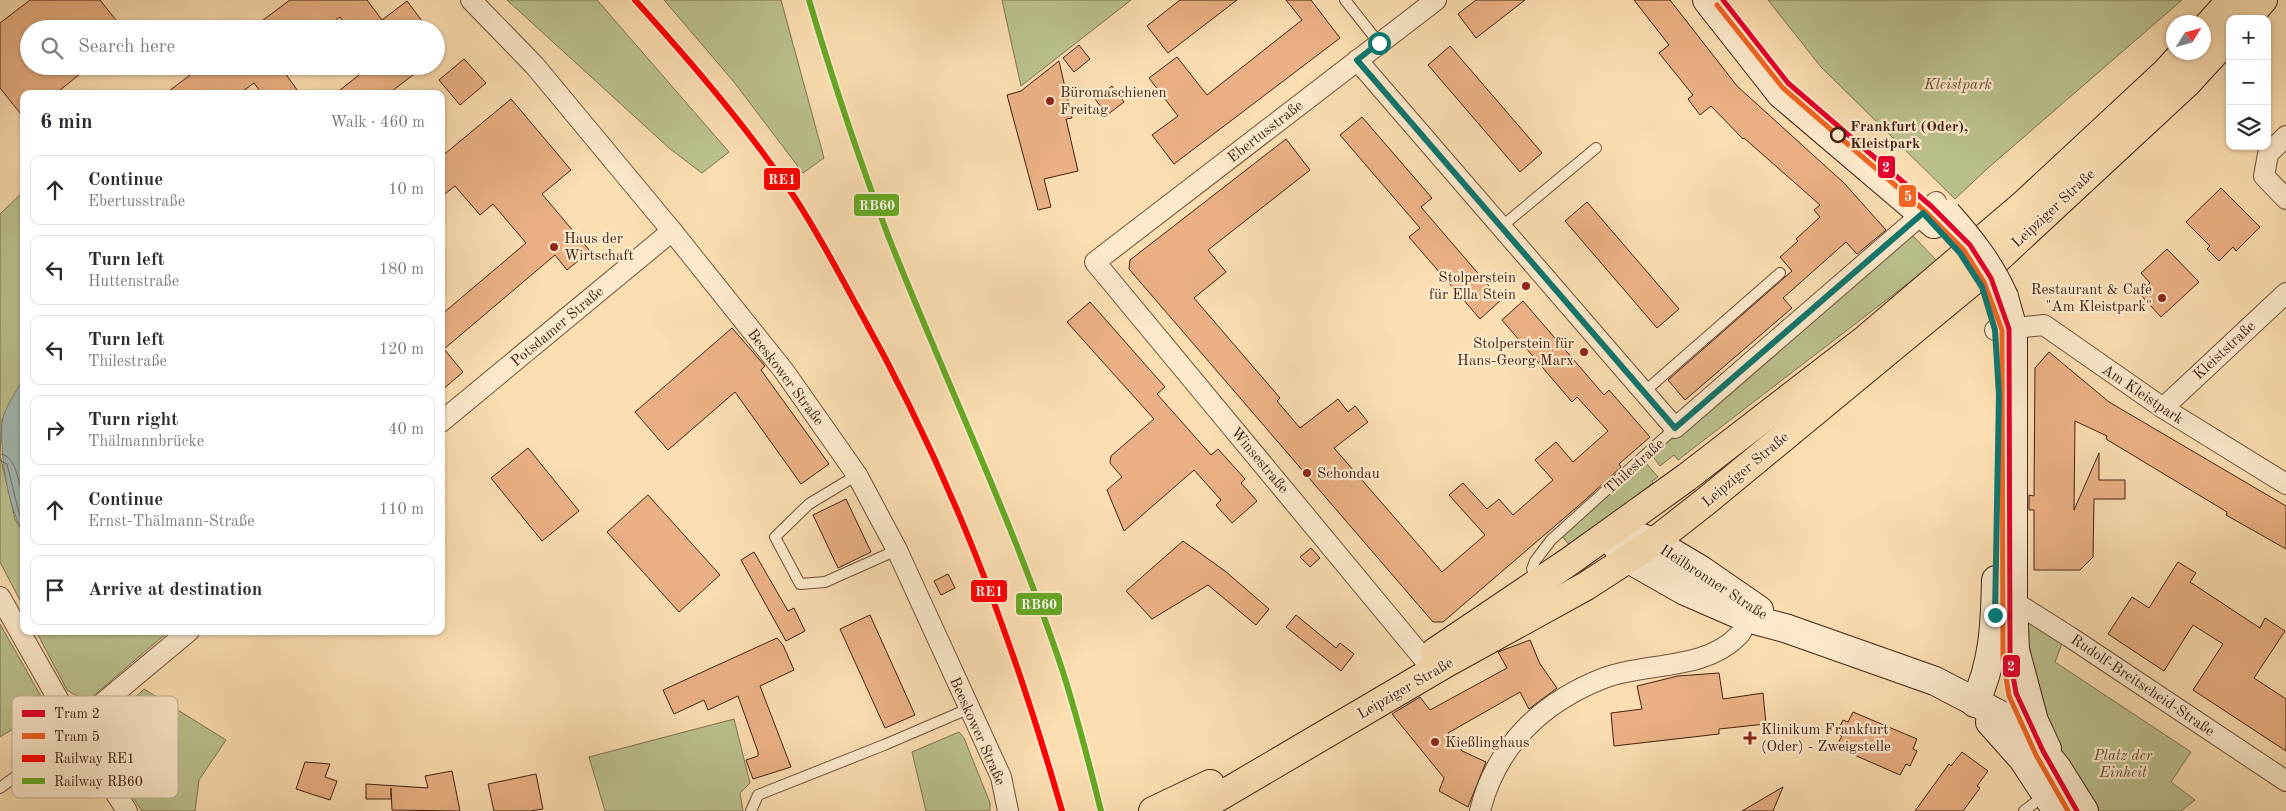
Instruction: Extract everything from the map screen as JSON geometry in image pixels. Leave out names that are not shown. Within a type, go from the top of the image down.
[{"type":"main road","points":[[2211,22],[2231,0]]},
{"type":"main road","points":[[2250,15],[2263,0]]},
{"type":"main road","name":"Leipziger Straße","points":[[1192,811],[1219,798],[1448,662],[1586,586],[1654,542],[1980,274],[2187,83],[2226,40]]},
{"type":"main road","name":"Leipziger Straße","points":[[1153,811],[1199,790],[1424,659],[1607,536],[1687,478],[1867,338],[2023,205],[2177,60]]},
{"type":"street","name":"Beeskower Straße","points":[[471,0],[535,66],[672,231],[784,371],[857,475],[897,550],[968,709],[1001,777],[1008,811]]},
{"type":"street","name":"Ebertusstraße","points":[[1095,262],[1436,0]]},
{"type":"street","points":[[1707,0],[1781,94],[1935,213]]},
{"type":"street","points":[[1730,0],[1791,79],[1935,213],[2000,315],[2004,600],[2022,682],[2034,721],[2057,768]]},
{"type":"street","points":[[1357,60],[1675,428]]},
{"type":"street","points":[[2286,136],[2268,154],[2264,176],[2286,199]]},
{"type":"street","name":"Thilestraße","points":[[1675,428],[1935,213]]},
{"type":"street","name":"Potsdamer Straße","points":[[445,419],[672,231]]},
{"type":"street","name":"Winsestraße","points":[[1095,262],[1424,659]]},
{"type":"street","name":"Kleiststraße","points":[[2163,408],[2286,292]]},
{"type":"street","name":"Am Kleistpark","points":[[2000,315],[2044,325],[2163,408],[2286,484]]},
{"type":"street","name":"Heilbronner Straße","points":[[1607,536],[1633,535],[1654,542],[1701,570],[1785,628]]},
{"type":"street","name":"Heilbronner Straße","points":[[1607,536],[1629,559],[1684,591],[1747,618],[1785,628],[1935,681],[2006,718],[2043,751],[2057,768],[2084,811]]},
{"type":"street","points":[[0,597],[20,632]]},
{"type":"street","points":[[2004,600],[1986,679],[1976,702],[1995,705],[2011,700],[2022,682]]},
{"type":"street","name":"Rudolf-Breitscheid-Straße","points":[[2004,600],[2286,781]]},
{"type":"street","points":[[1480,811],[1485,788],[1508,746],[1534,718],[1566,696],[1605,678],[1713,655],[1740,634],[1747,618]]},
{"type":"street","points":[[22,635],[56,696]]},
{"type":"street","points":[[111,696],[184,635]]},
{"type":"street","points":[[1935,681],[1971,671],[1990,660]]},
{"type":"street","name":"Heilbronner Straße","points":[[1976,702],[1997,730],[2023,759],[2052,802]]},
{"type":"street","points":[[119,798],[127,811]]},
{"type":"lane","points":[[1345,0],[1379,43]]},
{"type":"lane","points":[[1501,227],[1596,148]]},
{"type":"lane","points":[[1644,392],[1780,273]]},
{"type":"lane","name":"Thilestraße","points":[[1539,581],[1532,569],[1535,561],[1551,540],[1675,428]]},
{"type":"lane","points":[[857,475],[809,504],[775,537],[800,584],[825,582],[897,550]]},
{"type":"lane","points":[[751,811],[758,795],[968,709]]},
{"type":"lane","points":[[0,788],[12,779]]},
{"type":"lane","points":[[2024,811],[2052,802]]},
{"type":"green space","points":[[507,0],[597,0],[729,152],[702,173],[669,148]]},
{"type":"green space","points":[[664,0],[781,0],[824,158],[803,173],[734,82]]},
{"type":"green space","points":[[1002,0],[1131,0],[1021,86]]},
{"type":"green space","name":"Kleistpark","points":[[1768,0],[2182,0],[1988,168],[1955,199],[1821,67]]},
{"type":"green space","points":[[20,195],[20,385],[2,420],[0,454],[0,214]]},
{"type":"green space","points":[[1909,236],[1914,237],[1937,261],[1678,460],[1674,455],[1660,466],[1651,454]]},
{"type":"green space","points":[[0,455],[15,519],[20,527],[20,600],[0,562]]},
{"type":"green space","points":[[1646,463],[1658,477],[1652,481],[1653,483],[1571,547],[1561,535]]},
{"type":"green space","name":"Platz der Einheit","points":[[2026,619],[2063,641],[2055,662],[2191,752],[2171,782],[2195,800],[2181,811],[2095,811],[2065,759],[2041,704],[2030,665]]},
{"type":"green space","points":[[0,624],[41,696],[12,696],[12,730],[0,737]]},
{"type":"green space","points":[[38,635],[164,635],[93,696],[78,696],[67,690]]},
{"type":"green space","points":[[144,689],[155,696],[136,696]]},
{"type":"green space","points":[[178,710],[226,740],[199,780],[195,811],[142,811],[133,798],[178,798]]},
{"type":"green space","points":[[734,719],[750,783],[740,793],[743,811],[605,811],[589,757]]},
{"type":"green space","points":[[959,732],[964,738],[990,803],[990,811],[926,811],[912,752]]},
{"type":"water","points":[[20,384],[20,526],[9,495],[2,449],[2,422],[11,399]]},
{"type":"building","points":[[30,0],[100,0],[116,20],[20,20],[20,75],[79,75],[60,90],[20,90],[20,113],[0,88],[0,23]]},
{"type":"building","points":[[290,0],[367,0],[382,20],[342,20],[340,17],[336,20],[263,20]]},
{"type":"building","points":[[1180,0],[1237,0],[1168,53],[1147,26]]},
{"type":"building","points":[[1286,0],[1311,0],[1340,38],[1174,164],[1152,135],[1178,116],[1149,78],[1177,57],[1207,95],[1302,20]]},
{"type":"building","points":[[1476,0],[1525,0],[1476,38],[1458,14]]},
{"type":"building","points":[[1634,0],[1670,0],[1737,86],[1844,183],[1886,230],[1857,254],[1846,242],[1783,298],[1792,308],[1685,400],[1668,380],[1792,271],[1780,257],[1820,217],[1814,210],[1820,205],[1743,139],[1711,106],[1700,115],[1688,99],[1693,95],[1659,53],[1669,45]]},
{"type":"building","points":[[407,1],[421,20],[382,20]]},
{"type":"building","points":[[1079,45],[1090,59],[1074,72],[1063,58]]},
{"type":"building","points":[[1450,46],[1542,153],[1520,172],[1428,65]]},
{"type":"building","points":[[464,59],[486,83],[460,105],[439,80]]},
{"type":"building","points":[[1059,61],[1072,118],[1066,119],[1078,171],[1044,179],[1051,207],[1038,210],[1007,95],[1021,91]]},
{"type":"building","points":[[190,75],[286,75],[297,90],[259,90],[254,83],[244,90],[170,90]]},
{"type":"building","points":[[359,75],[413,75],[393,90],[340,90]]},
{"type":"building","points":[[1112,86],[1124,102],[1107,115],[1095,99]]},
{"type":"building","name":"Haus der Wirtschaft","points":[[511,99],[571,170],[542,194],[590,251],[567,270],[555,255],[445,348],[445,312],[526,243],[493,204],[480,215],[455,186],[445,194],[445,154]]},
{"type":"building","points":[[1362,117],[1432,198],[1421,207],[1501,300],[1480,319],[1409,237],[1420,228],[1340,135]]},
{"type":"building","points":[[1286,139],[1310,170],[1208,250],[1226,272],[1194,298],[1280,398],[1277,401],[1300,428],[1338,399],[1348,412],[1355,406],[1368,422],[1334,448],[1442,572],[1485,535],[1449,495],[1463,483],[1487,509],[1499,499],[1513,515],[1553,480],[1535,460],[1556,442],[1573,462],[1608,431],[1577,397],[1572,402],[1502,320],[1523,301],[1604,395],[1609,390],[1650,437],[1619,464],[1621,467],[1584,501],[1443,622],[1433,622],[1129,269],[1130,260]]},
{"type":"building","points":[[2221,188],[2260,227],[2236,251],[2233,247],[2219,261],[2207,249],[2210,246],[2186,222]]},
{"type":"building","points":[[1587,202],[1679,309],[1657,328],[1565,221]]},
{"type":"building","points":[[2167,249],[2199,282],[2161,317],[2139,293],[2150,283],[2141,273]]},
{"type":"building","points":[[1090,302],[1165,387],[1157,394],[1211,455],[1218,449],[1245,479],[1241,483],[1257,501],[1232,523],[1216,505],[1221,500],[1194,470],[1124,531],[1107,490],[1122,477],[1110,463],[1111,456],[1154,419],[1067,322]]},
{"type":"building","points":[[732,328],[765,366],[761,370],[829,464],[801,484],[735,392],[668,450],[635,412]]},
{"type":"building","name":"Haus der Wirtschaft","points":[[445,350],[463,372],[445,388]]},
{"type":"building","points":[[2049,352],[2109,402],[2286,506],[2286,549],[2226,515],[2227,512],[2106,439],[2107,436],[2075,421],[2074,510],[2099,453],[2099,480],[2125,480],[2125,499],[2094,499],[2093,557],[2080,570],[2034,570],[2034,510],[2029,510],[2029,495],[2034,496],[2035,368]]},
{"type":"building","points":[[528,448],[579,511],[542,541],[491,478]]},
{"type":"building","points":[[648,495],[720,575],[679,612],[607,532]]},
{"type":"building","points":[[846,499],[871,552],[838,568],[813,515]]},
{"type":"building","points":[[1183,541],[1225,571],[1269,609],[1256,625],[1208,585],[1152,619],[1126,591]]},
{"type":"building","points":[[1311,548],[1320,558],[1310,567],[1300,557]]},
{"type":"building","points":[[754,552],[788,611],[794,608],[805,631],[786,641],[741,560]]},
{"type":"building","points":[[2178,562],[2196,573],[2190,582],[2260,628],[2265,618],[2285,631],[2254,678],[2286,699],[2286,751],[2193,690],[2223,644],[2193,625],[2164,671],[2108,634],[2132,597],[2149,608]]},
{"type":"building","points":[[948,574],[955,588],[941,595],[934,581]]},
{"type":"building","points":[[870,615],[915,715],[885,728],[840,629]]},
{"type":"building","points":[[1296,615],[1336,648],[1340,643],[1354,654],[1341,671],[1286,627]]},
{"type":"building","points":[[777,638],[783,645],[794,670],[760,686],[791,767],[753,779],[746,760],[758,756],[758,752],[738,696],[708,710],[704,700],[674,714],[663,690]]},
{"type":"building","name":"Kießlinghaus","points":[[1530,640],[1540,664],[1557,688],[1529,709],[1520,692],[1448,733],[1462,751],[1486,762],[1468,807],[1439,791],[1444,778],[1392,714],[1420,697],[1430,710],[1507,668],[1498,652]]},
{"type":"building","points":[[1719,673],[1723,699],[1763,693],[1766,724],[1719,729],[1719,734],[1614,746],[1611,713],[1642,709],[1637,686],[1678,676]]},
{"type":"building","points":[[1853,712],[1917,739],[1913,749],[1917,751],[1910,766],[1906,764],[1900,775],[1836,747],[1842,736],[1836,734],[1843,720],[1848,722]]},
{"type":"building","points":[[1962,752],[1988,771],[1977,786],[1980,788],[1963,811],[1915,811],[1949,764],[1951,766]]},
{"type":"building","points":[[305,762],[330,764],[325,777],[337,781],[330,800],[296,789]]},
{"type":"building","points":[[452,771],[460,811],[392,810],[391,788],[391,799],[366,799],[366,784],[428,788],[425,776]]},
{"type":"building","points":[[536,774],[543,809],[494,811],[488,784]]},
{"type":"building","points":[[1783,787],[1773,811],[1742,811]]},
{"type":"tram line","name":"2","points":[[1723,0],[1788,83],[1931,206],[1970,245],[1991,278],[2009,329],[2010,658],[2016,693],[2043,751],[2077,811]]},
{"type":"tram line","name":"5","points":[[1717,5],[1783,88],[1926,212],[1964,250],[1984,282],[2002,330],[2003,659],[2009,696],[2036,755],[2068,811]]},
{"type":"rail line","name":"RE1","points":[[635,0],[717,95],[775,169],[827,251],[891,369],[949,491],[999,616],[1062,811]]},
{"type":"rail line","name":"RB60","points":[[809,0],[847,120],[889,238],[1001,506],[1043,614],[1073,704],[1101,811]]},
{"type":"place","name":"Büromaschienen Freitag","points":[[1050,101]]},
{"type":"place","name":"Frankfurt (Oder), Kleistpark","points":[[1838,135]]},
{"type":"place","name":"Haus der Wirtschaft","points":[[554,247]]},
{"type":"place","name":"Stolperstein für Ella Stein","points":[[1526,286]]},
{"type":"place","name":"Restaurant & Cafe \"Am Kleistpark\"","points":[[2162,298]]},
{"type":"place","name":"Stolperstein für Hans-Georg Marx","points":[[1584,352]]},
{"type":"place","name":"Schondau","points":[[1307,473]]},
{"type":"place","name":"Klinikum Frankfurt (Oder) - Zweigstelle","points":[[1750,738]]},
{"type":"place","name":"Kießlinghaus","points":[[1435,742]]},
{"type":"route","points":[[1379,43],[1357,60],[1675,428],[1923,213],[1960,253],[1982,287],[1995,330],[1998,354],[1999,395],[1995,615]]}]
